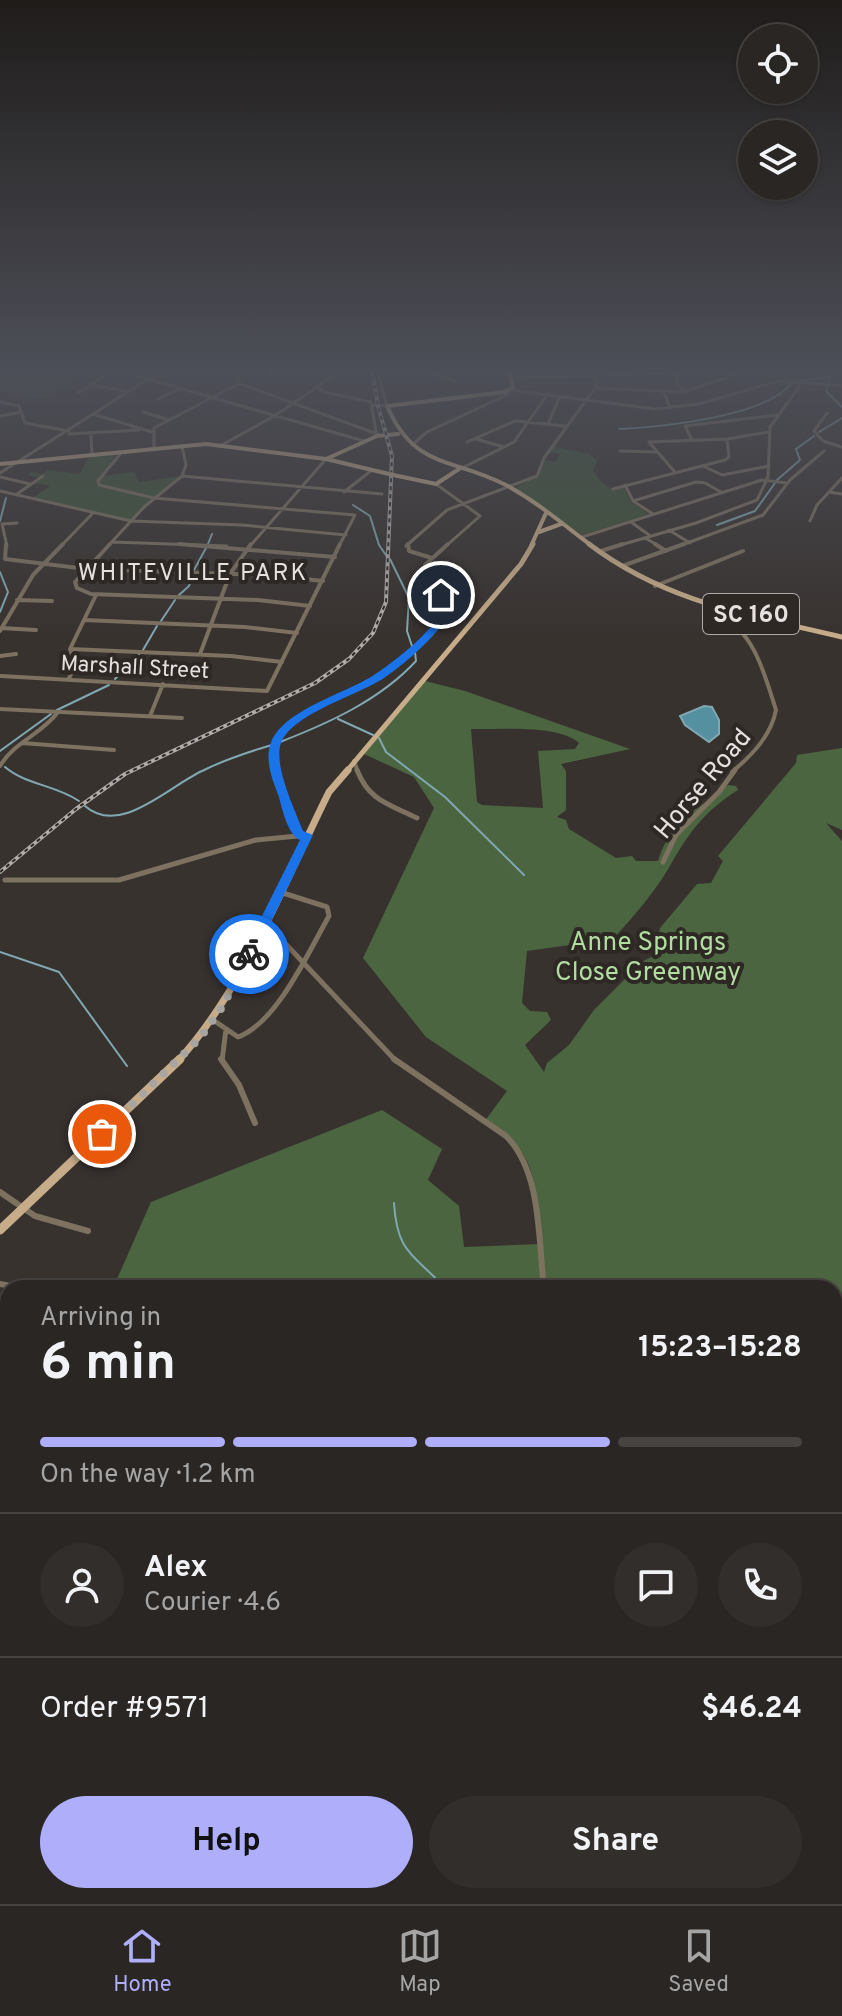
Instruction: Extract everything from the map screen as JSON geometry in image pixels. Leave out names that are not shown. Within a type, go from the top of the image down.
[{"type":"main road","points":[[0,463],[71,458]]},
{"type":"main road","points":[[317,458],[436,484],[459,469]]},
{"type":"main road","points":[[429,458],[510,488],[561,524]]},
{"type":"main road","points":[[0,1230],[176,1063],[213,1020],[264,922],[303,835],[329,792],[521,564],[546,513]]},
{"type":"main road","points":[[539,532],[561,524]]},
{"type":"main road","name":"SC 160","points":[[561,524],[658,587],[718,606],[842,637]]},
{"type":"street","points":[[0,475],[22,458]]},
{"type":"street","points":[[70,649],[200,654],[282,662],[355,515],[154,498],[99,485],[98,481],[116,458]]},
{"type":"street","points":[[184,458],[186,465],[182,476],[131,521],[75,585],[82,592],[96,595],[310,606]]},
{"type":"street","points":[[459,469],[482,458]]},
{"type":"street","points":[[432,558],[409,551],[406,546],[447,510],[510,488],[538,474],[544,458]]},
{"type":"street","points":[[663,458],[674,471]]},
{"type":"street","points":[[613,489],[728,458]]},
{"type":"street","points":[[601,551],[696,523],[757,500],[767,480],[769,458]]},
{"type":"street","points":[[622,566],[755,520],[763,515],[787,483],[816,458]]},
{"type":"street","points":[[200,654],[230,574],[246,549],[326,459]]},
{"type":"street","points":[[702,466],[722,475],[769,466]]},
{"type":"street","points":[[344,492],[372,470]]},
{"type":"street","points":[[0,475],[31,484]]},
{"type":"street","points":[[16,495],[43,476]]},
{"type":"street","points":[[182,476],[382,494]]},
{"type":"street","points":[[810,521],[817,505],[842,478]]},
{"type":"street","points":[[582,537],[767,480],[787,483]]},
{"type":"street","points":[[633,501],[696,482],[705,483],[722,493]]},
{"type":"street","points":[[5,880],[119,880],[256,840],[303,835],[274,760],[276,742],[292,722],[379,677],[441,625],[449,610],[435,578],[425,567],[480,518],[465,503],[445,493],[436,484]]},
{"type":"street","points":[[625,485],[633,501],[653,514]]},
{"type":"street","points":[[0,491],[131,521],[264,527],[346,535]]},
{"type":"street","points":[[828,491],[842,494]]},
{"type":"street","points":[[36,630],[0,630],[17,600],[45,563],[93,513]]},
{"type":"street","points":[[630,522],[666,551]]},
{"type":"street","points":[[17,523],[2,524],[8,552],[5,559],[87,569],[323,581]]},
{"type":"street","points":[[668,529],[690,543]]},
{"type":"street","points":[[111,542],[335,557]]},
{"type":"street","points":[[658,587],[743,551]]},
{"type":"street","points":[[68,680],[76,665],[70,649],[96,595]]},
{"type":"street","points":[[17,600],[52,601]]},
{"type":"street","name":"Horse Road","points":[[663,862],[676,835],[719,792],[730,774],[755,752],[774,720],[776,710],[757,651],[727,618],[717,613],[718,606]]},
{"type":"street","points":[[84,620],[297,633]]},
{"type":"street","points":[[0,656],[16,654]]},
{"type":"street","name":"Marshall Street","points":[[0,676],[267,691],[282,662]]},
{"type":"street","points":[[150,716],[163,684]]},
{"type":"street","points":[[0,709],[182,718]]},
{"type":"street","points":[[0,766],[9,752],[51,723],[58,712]]},
{"type":"street","points":[[22,743],[114,750]]},
{"type":"street","points":[[354,761],[364,788],[372,796],[417,818]]},
{"type":"street","points":[[213,1020],[241,1038],[252,1033],[303,960],[329,916],[329,908],[279,891]]},
{"type":"street","points":[[264,922],[400,1065],[506,1136],[518,1148],[530,1170],[543,1280]]},
{"type":"street","points":[[226,1029],[221,1059],[239,1085],[255,1123]]},
{"type":"street","points":[[0,1192],[35,1216],[88,1231]]},
{"type":"green space","points":[[89,458],[114,458],[103,476],[134,472],[139,482],[182,476],[131,521],[32,498],[50,486],[34,483],[40,478],[28,475],[31,472],[43,474],[47,470],[80,474]]},
{"type":"green space","points":[[558,458],[593,458],[597,461],[593,470],[599,480],[613,490],[624,488],[630,501],[649,514],[582,535],[515,488],[539,475],[543,460],[556,462]]},
{"type":"green space","name":"Anne Springs Close Greenway","points":[[425,681],[465,691],[630,749],[561,764],[566,771],[566,810],[557,817],[566,820],[569,829],[616,858],[632,856],[636,861],[658,861],[670,834],[686,817],[728,785],[736,786],[738,790],[707,814],[652,893],[613,939],[527,951],[522,1003],[530,1011],[547,1012],[551,1020],[525,1045],[544,1072],[547,1063],[569,1045],[594,1010],[626,978],[630,968],[655,955],[660,928],[697,884],[711,883],[723,861],[718,856],[796,763],[797,755],[842,748],[842,830],[826,823],[842,841],[842,1280],[117,1280],[151,1202],[382,1110],[442,1149],[428,1180],[459,1206],[464,1247],[540,1244],[536,1195],[526,1159],[516,1146],[484,1122],[507,1091],[426,1037],[363,958],[434,808],[414,777],[364,754]],"holes":[[[471,729],[543,730],[579,743],[575,749],[538,751],[543,808],[482,805],[477,802]]]},
{"type":"water","points":[[704,706],[712,707],[719,720],[719,734],[709,742],[685,725],[680,716]]},
{"type":"waterway","points":[[777,480],[799,458]]},
{"type":"waterway","points":[[717,525],[755,511],[775,483]]},
{"type":"waterway","points":[[0,521],[6,498]]},
{"type":"waterway","points":[[353,505],[370,516],[379,545],[388,558]]},
{"type":"waterway","points":[[208,544],[212,534]]},
{"type":"waterway","points":[[194,570],[206,548]]},
{"type":"waterway","points":[[390,559],[409,598],[407,631],[412,646]]},
{"type":"waterway","points":[[0,572],[8,592],[0,612]]},
{"type":"waterway","points":[[179,595],[189,586],[193,575]]},
{"type":"waterway","points":[[161,621],[175,600]]},
{"type":"waterway","points":[[143,650],[157,626]]},
{"type":"waterway","points":[[280,742],[317,727],[370,699],[416,661],[415,652]]},
{"type":"waterway","points":[[115,679],[139,654]]},
{"type":"waterway","points":[[57,710],[109,685]]},
{"type":"waterway","points":[[0,751],[51,714]]},
{"type":"waterway","points":[[338,719],[373,735]]},
{"type":"waterway","points":[[379,738],[386,752],[445,797],[524,875]]},
{"type":"waterway","points":[[85,806],[99,814],[113,816],[129,813],[210,767],[272,745]]},
{"type":"waterway","points":[[5,767],[22,778],[61,791],[79,801]]},
{"type":"waterway","points":[[0,952],[59,972],[127,1066]]},
{"type":"waterway","points":[[394,1203],[403,1243],[437,1280]]},
{"type":"railway","points":[[0,872],[76,809],[125,774],[315,683],[349,659],[373,633],[386,602],[392,458]]},
{"type":"way so far","points":[[102,1134],[200,1038],[223,1006],[249,954]]},
{"type":"district","name":"WHITEVILLE PARK","points":[[193,572]]},
{"type":"route","points":[[249,954],[308,835],[299,836],[285,800],[274,760],[276,742],[292,722],[379,677],[433,633],[449,610],[441,595]]}]
